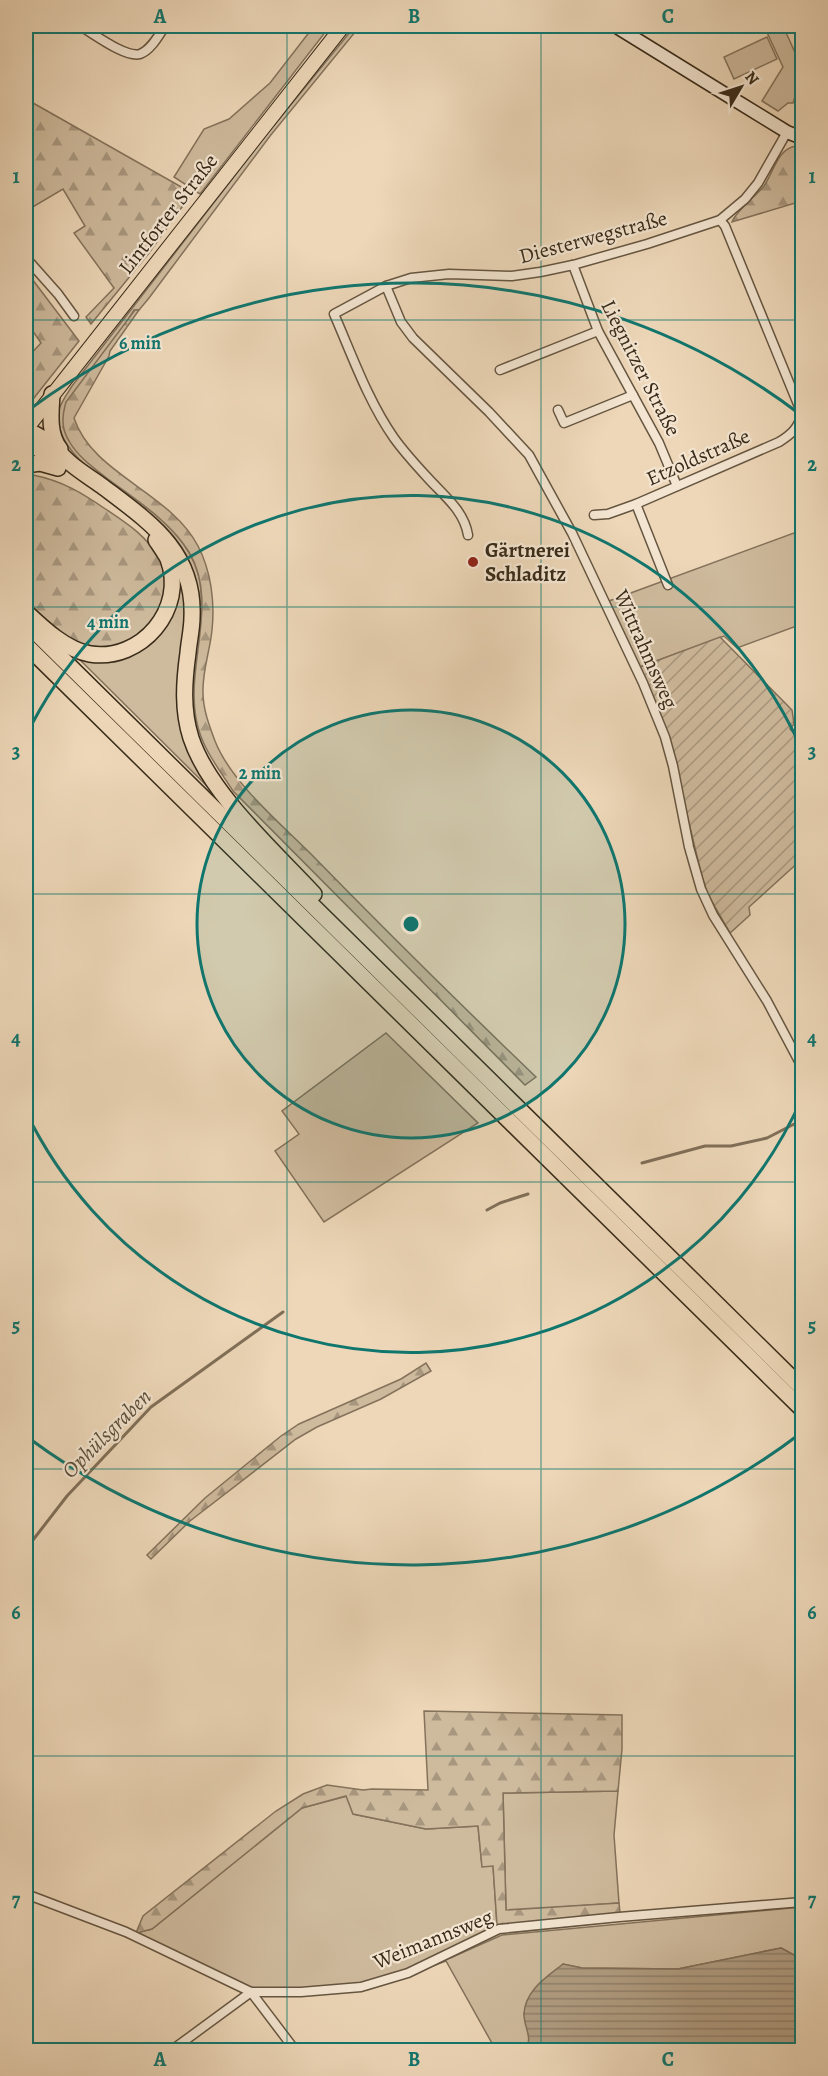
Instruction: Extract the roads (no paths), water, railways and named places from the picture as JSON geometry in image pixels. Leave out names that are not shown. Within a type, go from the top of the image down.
[{"type":"highway","points":[[52,394],[51,426],[57,446],[69,467],[141,516],[169,542],[180,559],[191,594],[192,617],[185,678],[184,699],[187,721],[201,760],[214,783],[366,949],[382,974]]},
{"type":"highway","points":[[26,430],[41,436],[69,467],[138,520],[155,537],[168,560],[172,580],[170,600],[164,617],[153,632],[136,645],[111,655],[88,654],[67,644],[26,612]]},
{"type":"highway","points":[[26,465],[40,463],[69,467]]},
{"type":"highway","points":[[26,623],[802,1388]]},
{"type":"highway","points":[[26,645],[802,1409]]},
{"type":"main road","name":"Lintforter Straße","points":[[26,430],[343,26]]},
{"type":"street","points":[[80,26],[123,52],[131,54],[140,54],[149,47],[165,26]]},
{"type":"street","points":[[615,26],[787,132],[802,138]]},
{"type":"street","name":"Diesterwegstraße","points":[[468,536],[466,524],[451,501],[415,464],[393,437],[376,408],[334,314],[386,286],[411,278],[449,274],[512,276],[573,265],[648,244],[720,220],[745,199],[758,183],[787,132]]},
{"type":"street","points":[[720,220],[725,226],[802,414]]},
{"type":"street","points":[[26,258],[74,316]]},
{"type":"street","name":"Liegnitzer Straße","points":[[573,265],[598,331],[659,443],[677,486]]},
{"type":"street","name":"Wittrahmsweg","points":[[386,286],[401,322],[413,338],[489,412],[529,455],[572,533],[643,683],[665,737],[689,847],[701,889],[713,915],[767,1001],[802,1067]]},
{"type":"street","points":[[500,370],[598,331]]},
{"type":"street","points":[[558,410],[564,423],[633,395]]},
{"type":"street","name":"Etzoldstraße","points":[[594,515],[608,514],[636,504],[779,442],[798,427],[802,414]]},
{"type":"street","points":[[636,504],[668,585]]},
{"type":"street","name":"Weimannsweg","points":[[26,1894],[126,1932],[251,1992],[301,1992],[361,1987],[408,1972],[499,1929],[646,1914],[802,1902]]},
{"type":"street","points":[[172,2050],[251,1992],[295,2050]]},
{"type":"waterway","name":"Ophülsgraben","points":[[642,1163],[705,1146],[731,1146],[767,1138],[802,1120]]},
{"type":"waterway","name":"Ophülsgraben","points":[[487,1210],[528,1194]]},
{"type":"waterway","name":"Ophülsgraben","points":[[26,1549],[67,1496],[151,1407],[283,1312]]},
{"type":"place","name":"Gärtnerei Schladitz","points":[[473,562]]}]
